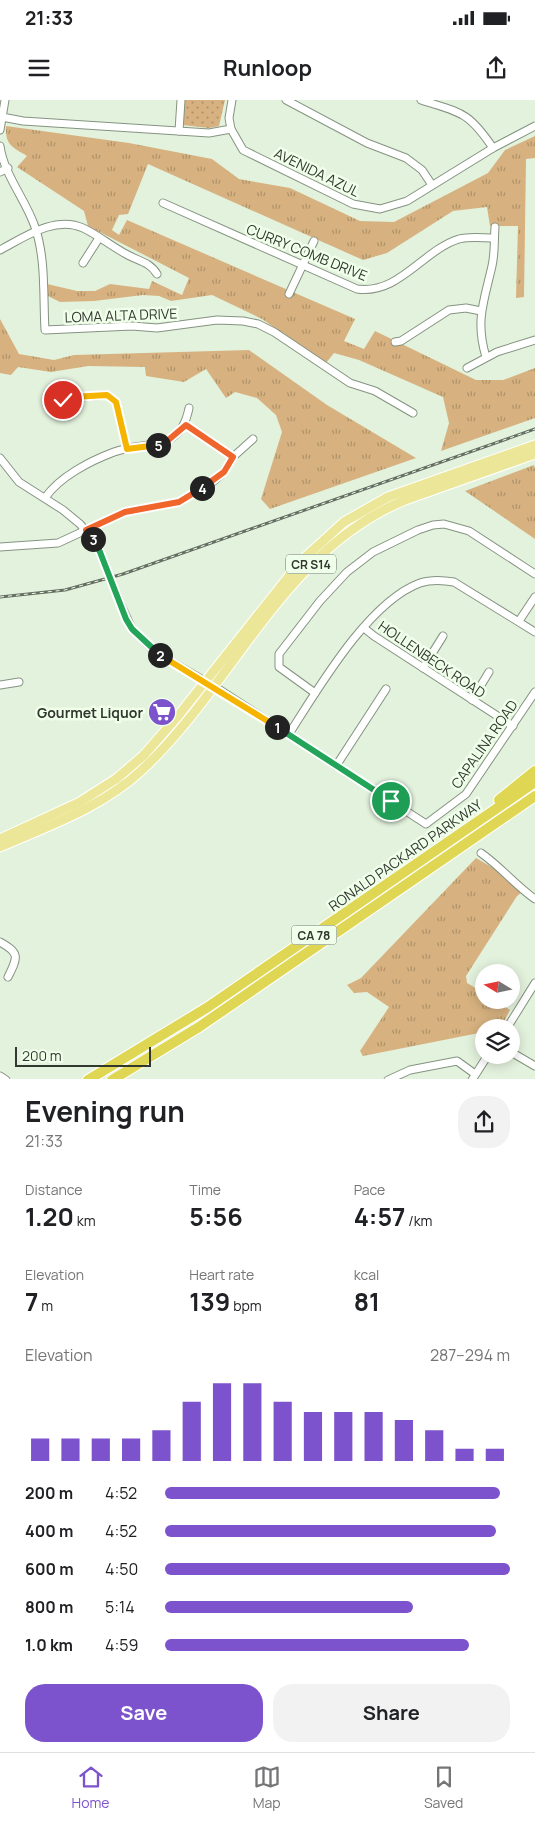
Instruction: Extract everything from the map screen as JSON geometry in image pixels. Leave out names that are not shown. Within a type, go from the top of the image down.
[{"type":"highway","points":[[439,848],[535,771]]},
{"type":"highway","name":"RONALD PACKARD PARKWAY","points":[[90,1079],[208,1007],[535,782]]},
{"type":"highway","name":"RONALD PACKARD PARKWAY","points":[[114,1079],[206,1022],[535,796]]},
{"type":"main road","name":"CR S14","points":[[0,839],[80,802],[116,780],[155,744],[209,684],[295,582],[337,539],[387,507],[444,481],[535,445]]},
{"type":"main road","name":"CR S14","points":[[444,481],[535,454]]},
{"type":"main road","name":"CR S14","points":[[0,847],[71,817],[124,785],[168,742],[209,684]]},
{"type":"street","points":[[0,130],[5,100]]},
{"type":"street","points":[[179,131],[180,100]]},
{"type":"street","points":[[2,117],[23,121],[209,133],[230,129],[228,118],[232,100]]},
{"type":"street","points":[[286,100],[367,144],[406,158],[422,170],[432,185]]},
{"type":"street","points":[[421,100],[465,115],[478,126],[493,148]]},
{"type":"street","name":"AVENIDA AZUL","points":[[230,129],[243,150],[361,207],[380,209],[396,206],[493,148],[535,126]]},
{"type":"street","points":[[0,146],[36,231]]},
{"type":"street","points":[[0,172],[8,168]]},
{"type":"street","name":"CURRY COMB DRIVE","points":[[163,203],[302,266],[358,289],[374,290],[387,285],[459,240],[494,238]]},
{"type":"street","points":[[0,250],[36,231],[71,225],[82,228],[127,255],[153,266],[157,274]]},
{"type":"street","points":[[486,357],[480,333],[481,311],[492,264],[495,227]]},
{"type":"street","name":"LOMA ALTA DRIVE","points":[[36,231],[41,248],[45,330],[132,326],[157,328],[217,320],[250,323],[274,332],[350,383],[375,391],[413,414]]},
{"type":"street","points":[[83,263],[99,238]]},
{"type":"street","points":[[289,294],[314,241]]},
{"type":"street","points":[[395,342],[401,341],[449,310],[466,308],[481,311]]},
{"type":"street","points":[[467,368],[486,357],[535,340]]},
{"type":"street","points":[[55,406],[68,398],[107,395],[112,397],[116,402],[127,449]]},
{"type":"street","points":[[45,498],[53,487],[102,458],[127,449],[166,442],[186,425],[189,408]]},
{"type":"street","points":[[186,425],[233,457]]},
{"type":"street","points":[[0,547],[58,544],[125,512],[179,502],[214,481],[224,472],[233,457],[253,439]]},
{"type":"street","points":[[0,458],[19,482],[63,510],[86,530],[96,543],[132,629],[158,654],[289,734],[336,766],[386,689]]},
{"type":"street","points":[[315,693],[278,667],[279,654],[333,584],[373,552],[418,530],[444,524],[468,531],[535,574]]},
{"type":"street","points":[[289,734],[340,654],[392,600],[421,583],[439,579],[454,582],[535,632]]},
{"type":"street","points":[[519,621],[535,597]]},
{"type":"street","name":"HOLLENBECK ROAD","points":[[364,628],[513,726]]},
{"type":"street","points":[[423,668],[443,636]]},
{"type":"street","points":[[472,700],[489,672]]},
{"type":"street","points":[[0,684],[19,682]]},
{"type":"street","name":"CAPALINA ROAD","points":[[336,766],[426,824],[466,794],[535,692]]},
{"type":"street","points":[[481,853],[498,865],[535,898]]},
{"type":"street","points":[[0,942],[12,949],[16,955],[16,962],[8,977]]},
{"type":"street","points":[[513,1019],[535,983]]},
{"type":"street","points":[[520,1057],[535,1066]]},
{"type":"street","points":[[390,1079],[410,1070],[457,1061],[473,1076],[482,1064]]},
{"type":"green space","points":[[184,100],[225,100],[219,126],[209,128],[182,125]]},
{"type":"green space","points":[[6,126],[129,143],[212,159],[239,179],[290,188],[360,221],[394,222],[488,173],[505,150],[535,136],[535,158],[526,159],[524,297],[516,298],[518,226],[490,226],[487,207],[453,211],[387,253],[363,260],[148,164],[128,214],[119,215],[112,230],[119,235],[127,220],[355,319],[344,341],[364,349],[375,331],[476,380],[503,380],[535,368],[535,418],[441,451],[449,423],[443,397],[359,360],[334,353],[326,363],[262,319],[212,295],[171,301],[159,296],[143,295],[94,301],[60,302],[46,295],[47,284],[77,291],[95,291],[110,284],[149,289],[152,281],[182,295],[189,278],[88,226],[84,211],[17,167],[27,156],[10,145]]},
{"type":"green space","points":[[0,319],[19,354],[54,360],[74,355],[249,350],[327,405],[416,458],[270,509],[261,499],[282,432],[276,415],[257,398],[235,392],[226,398],[206,369],[184,382],[146,376],[145,367],[88,366],[51,372],[18,367],[11,375],[0,373]]},
{"type":"green space","points":[[534,465],[535,469],[535,539],[465,491]]},
{"type":"green space","points":[[476,858],[526,889],[517,896],[466,976],[467,983],[475,988],[475,1009],[508,1009],[510,1010],[505,1019],[475,1019],[475,1034],[363,1056],[360,1051],[389,1007],[367,992],[354,993],[347,985],[361,978]]},
{"type":"railway","points":[[0,597],[65,590],[123,574],[535,429]]},
{"type":"place","name":"Gourmet Liquor","points":[[162,712]]},
{"type":"route","points":[[63,400],[73,397],[107,395],[112,397],[116,402],[127,449],[158,445],[166,442],[186,425],[233,457],[224,472],[214,481],[179,502],[125,512],[86,530],[96,543],[126,619],[132,629],[158,654],[220,690],[289,734],[311,751],[391,801]]}]
